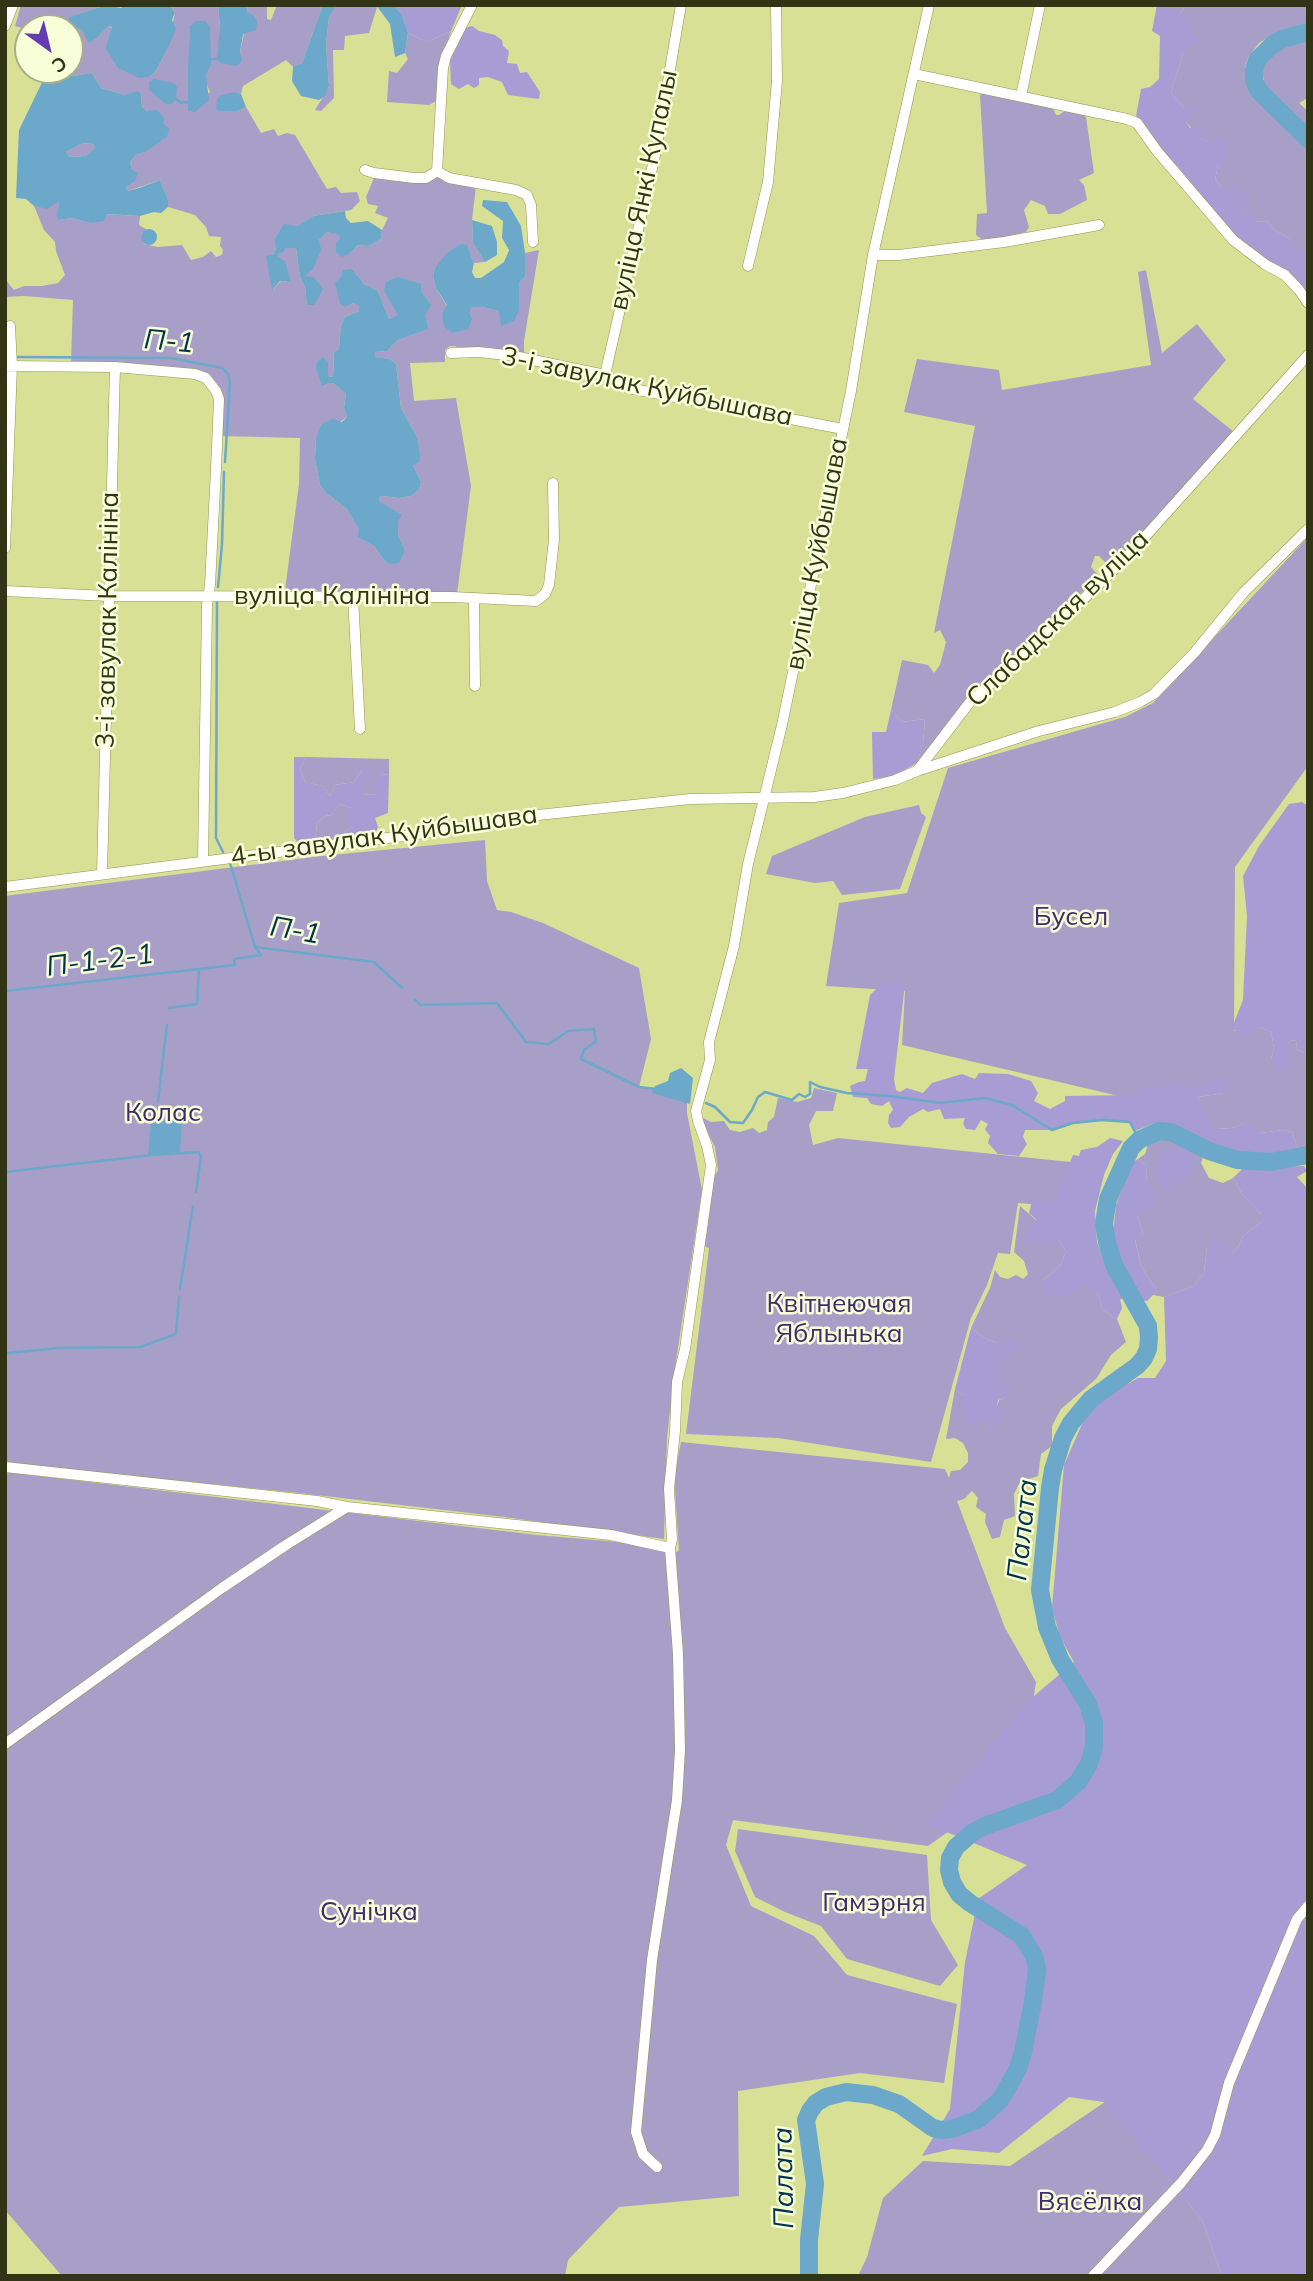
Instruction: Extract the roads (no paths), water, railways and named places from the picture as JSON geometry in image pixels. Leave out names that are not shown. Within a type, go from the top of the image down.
[{"type":"street","points":[[5,26],[13,5]]},
{"type":"street","points":[[437,171],[443,68],[446,56],[472,5]]},
{"type":"street","name":"вуліца Янкі Купалы","points":[[605,375],[656,151],[681,5]]},
{"type":"street","points":[[748,266],[768,182],[777,81],[776,5]]},
{"type":"street","name":"вуліца Куйбышава","points":[[670,1548],[672,1539],[669,1489],[677,1382],[685,1349],[711,1165],[698,1121],[698,1100],[710,1060],[709,1042],[734,946],[748,864],[782,726],[843,429],[873,255],[929,5]]},
{"type":"street","points":[[1021,96],[1040,5]]},
{"type":"street","points":[[914,74],[1137,123],[1157,151],[1233,240],[1266,265],[1285,275],[1308,303]]},
{"type":"street","points":[[365,170],[414,178],[426,178],[437,171]]},
{"type":"street","points":[[437,171],[449,177],[516,190],[527,195],[531,205],[533,242]]},
{"type":"street","points":[[873,255],[899,255],[1004,242],[1099,225]]},
{"type":"street","points":[[5,548],[10,326]]},
{"type":"street","name":"3-і завулак Куйбышава","points":[[451,353],[480,352],[514,356],[605,375],[628,388],[843,429]]},
{"type":"street","name":"Слабадская вуліца","points":[[917,771],[970,702],[1126,558],[1308,355]]},
{"type":"street","points":[[8,366],[115,367],[195,374],[212,384],[219,399],[208,595],[203,860]]},
{"type":"street","name":"3-і завулак Калініна","points":[[102,873],[115,367]]},
{"type":"street","name":"вуліца Калініна","points":[[5,591],[108,596],[474,598],[530,602],[540,599],[548,585],[554,540],[553,483]]},
{"type":"street","points":[[764,797],[814,797],[895,780],[1027,734],[1115,712],[1140,702],[1153,694],[1195,652],[1244,593],[1308,529]]},
{"type":"street","points":[[353,597],[360,729]]},
{"type":"street","points":[[474,598],[475,686]]},
{"type":"street","name":"4-ы завулак Куйбышава","points":[[5,887],[411,835],[566,812],[690,799],[764,797]]},
{"type":"street","points":[[5,1467],[611,1535],[670,1548],[678,1654],[680,1750],[677,1800],[652,1960],[636,2132],[643,2154],[657,2168]]},
{"type":"street","points":[[5,1744],[222,1588],[347,1507]]},
{"type":"street","points":[[1093,2276],[1181,2183],[1207,2150],[1215,2135],[1229,2083],[1297,1919],[1308,1906]]},
{"type":"water","points":[[107,5],[121,8],[124,5],[170,5],[175,13],[172,20],[176,29],[155,72],[149,77],[139,78],[118,68],[106,49],[112,27],[109,26],[89,43],[84,34],[84,14],[77,14]]},
{"type":"water","points":[[218,5],[246,5],[248,13],[257,21],[256,30],[243,34],[240,53],[242,61],[237,66],[221,63],[217,59],[220,27]]},
{"type":"water","points":[[323,5],[335,7],[329,17],[326,44],[329,86],[326,95],[319,100],[301,96],[292,81],[293,67],[302,63]]},
{"type":"water","points":[[376,5],[394,5],[402,15],[408,33],[405,53],[395,57],[390,24]]},
{"type":"water","points":[[196,21],[205,21],[210,27],[211,65],[206,76],[209,100],[195,112],[188,111],[188,68],[190,26]]},
{"type":"water","points":[[92,73],[101,88],[125,95],[137,91],[141,94],[142,106],[147,111],[157,110],[164,118],[163,123],[169,129],[167,137],[136,155],[130,162],[132,170],[138,173],[135,181],[126,187],[128,191],[160,180],[168,200],[168,207],[161,213],[140,216],[107,214],[104,221],[90,223],[72,218],[59,220],[56,215],[60,203],[57,202],[48,209],[34,206],[26,199],[16,198],[19,130],[41,84],[84,84],[84,74]],"holes":[[[83,143],[93,144],[96,148],[85,156],[69,157],[66,152]]]},
{"type":"water","points":[[154,79],[173,83],[177,87],[176,99],[172,104],[166,104],[149,90],[149,82]]},
{"type":"water","points":[[235,92],[241,94],[246,107],[238,111],[216,109],[217,99],[221,95]]},
{"type":"water","points":[[483,200],[507,202],[521,226],[525,277],[519,283],[519,310],[514,321],[501,326],[499,311],[472,307],[469,313],[472,319],[468,329],[452,333],[444,326],[442,314],[447,305],[436,288],[433,276],[435,268],[447,253],[461,244],[467,245],[474,263],[472,272],[475,278],[481,278],[504,262],[509,250],[502,238],[503,221],[482,206]]},
{"type":"water","points":[[345,211],[346,218],[351,223],[368,221],[382,230],[381,239],[369,246],[358,245],[349,254],[341,257],[336,252],[340,235],[327,232],[319,240],[321,250],[313,269],[304,276],[314,277],[323,289],[314,305],[307,305],[296,248],[285,248],[278,257],[285,261],[291,282],[280,281],[272,290],[266,256],[273,255],[276,248],[275,239],[284,224],[297,226],[313,216]]},
{"type":"water","points":[[472,220],[492,226],[497,242],[497,255],[485,262],[473,243]]},
{"type":"water","points":[[149,229],[155,231],[155,243],[149,245],[143,243],[141,237],[143,231]]},
{"type":"water","points":[[352,269],[364,284],[378,291],[389,319],[398,315],[384,291],[386,282],[398,277],[421,284],[421,292],[431,305],[425,315],[428,329],[398,340],[387,351],[375,352],[375,357],[390,359],[396,364],[401,408],[417,437],[420,455],[419,462],[413,465],[421,482],[419,490],[411,496],[379,498],[380,502],[402,515],[398,521],[398,534],[405,550],[399,563],[390,564],[374,546],[358,537],[359,529],[347,509],[320,485],[315,459],[316,439],[321,425],[332,419],[342,422],[347,417],[344,408],[346,394],[333,383],[322,386],[316,368],[317,362],[323,357],[328,362],[328,376],[333,377],[334,353],[339,348],[341,326],[345,317],[359,311],[359,306],[353,303],[346,307],[340,303],[335,283],[343,270]]},
{"type":"water","points":[[681,1068],[693,1078],[690,1104],[652,1093],[655,1086],[668,1081],[670,1073]]},
{"type":"water","points":[[182,1119],[180,1152],[148,1155],[151,1122]]},
{"type":"waterway","name":"Палата","points":[[1308,32],[1282,39],[1272,45],[1257,60],[1254,70],[1254,81],[1259,91],[1308,139]]},
{"type":"waterway","points":[[210,59],[217,59]]},
{"type":"waterway","points":[[176,99],[181,103],[188,102]]},
{"type":"waterway","name":"П-1","points":[[16,357],[171,358],[222,368],[228,374],[230,382],[225,462]]},
{"type":"waterway","name":"П-1","points":[[218,587],[224,472]]},
{"type":"waterway","name":"П-1","points":[[217,602],[216,838],[223,852]]},
{"type":"waterway","name":"П-1","points":[[230,863],[255,947],[374,962],[402,988]]},
{"type":"waterway","points":[[169,1008],[197,1004],[199,969],[235,965],[234,959],[261,955],[255,947]]},
{"type":"waterway","name":"П-1-2-1","points":[[5,991],[199,969]]},
{"type":"waterway","points":[[415,1000],[421,1005],[497,1003],[526,1042],[549,1044],[568,1031],[594,1029],[596,1041],[584,1050],[581,1059],[639,1087],[656,1089]]},
{"type":"waterway","points":[[158,1101],[167,1025]]},
{"type":"waterway","points":[[706,1103],[715,1107],[730,1122],[743,1123],[758,1097],[765,1092],[792,1100],[799,1094],[805,1097],[810,1094],[810,1082],[847,1093],[940,1103],[985,1098],[1012,1105],[1052,1130],[1073,1123],[1102,1120],[1130,1122],[1139,1140]]},
{"type":"waterway","name":"Палата","points":[[809,2276],[809,2240],[815,2184],[806,2120],[816,2103],[826,2097],[846,2092],[873,2095],[899,2104],[933,2128],[952,2129],[979,2119],[1001,2099],[1018,2069],[1023,2052],[1037,1970],[1035,1958],[1022,1936],[959,1894],[952,1882],[950,1858],[956,1847],[973,1832],[1057,1800],[1078,1782],[1089,1764],[1094,1746],[1094,1723],[1088,1704],[1060,1659],[1047,1627],[1040,1590],[1050,1488],[1063,1438],[1071,1423],[1091,1399],[1137,1366],[1148,1349],[1148,1326],[1114,1265],[1107,1242],[1104,1223],[1108,1199],[1131,1148],[1139,1140],[1159,1131],[1171,1132],[1209,1151],[1237,1160],[1271,1162],[1308,1155]]},
{"type":"waterway","points":[[5,1172],[198,1152],[201,1156],[196,1192]]},
{"type":"waterway","points":[[180,1289],[193,1206]]},
{"type":"waterway","points":[[8,1353],[59,1348],[140,1347],[176,1334],[179,1297]]},
{"type":"park label","name":"Бусел","points":[[1071,917]]},
{"type":"park label","name":"Колас","points":[[163,1113]]},
{"type":"park label","name":"Квітнеючая Яблынька","points":[[839,1319]]},
{"type":"park label","name":"Гамэрня","points":[[874,1903]]},
{"type":"park label","name":"Сунічка","points":[[369,1912]]},
{"type":"park label","name":"Вясёлка","points":[[1090,2202]]}]
